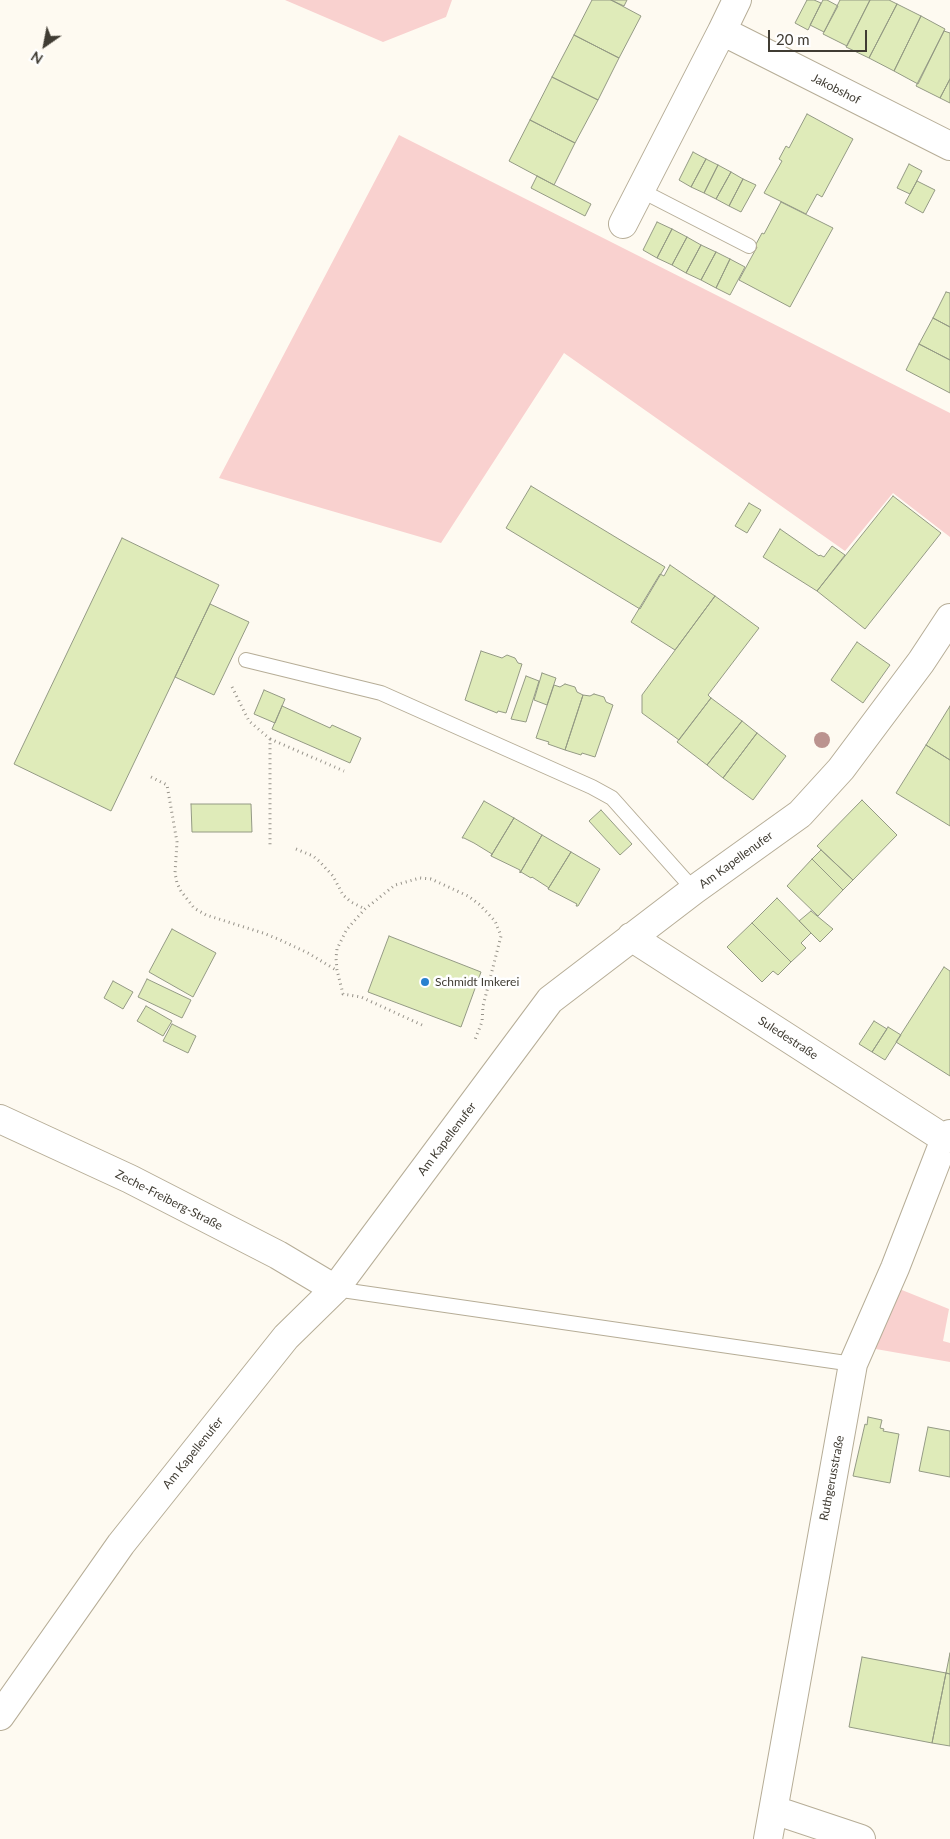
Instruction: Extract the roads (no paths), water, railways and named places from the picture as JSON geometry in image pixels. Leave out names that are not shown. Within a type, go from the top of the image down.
[{"type":"street","points":[[623,224],[737,0]]},
{"type":"street","name":"Jakobshof","points":[[722,31],[950,146]]},
{"type":"street","name":"Am Kapellenufer","points":[[0,1716],[121,1544],[286,1337],[335,1289],[550,1000],[694,890],[800,814],[841,769],[921,662],[950,618]]},
{"type":"street","name":"Suledestraße","points":[[631,937],[948,1137]]},
{"type":"street","name":"Zeche-Freiberg-Straße","points":[[0,1119],[139,1184],[278,1255],[335,1289]]},
{"type":"street","name":"Ruthgerusstraße","points":[[768,1839],[854,1364],[948,1137]]},
{"type":"street","points":[[774,1810],[861,1839]]},
{"type":"lane","points":[[640,190],[749,246]]},
{"type":"lane","points":[[246,660],[381,693],[592,787],[612,798],[694,890]]},
{"type":"lane","points":[[335,1289],[854,1364]]},
{"type":"place","name":"Schmidt Imkerei","points":[[425,982]]}]
